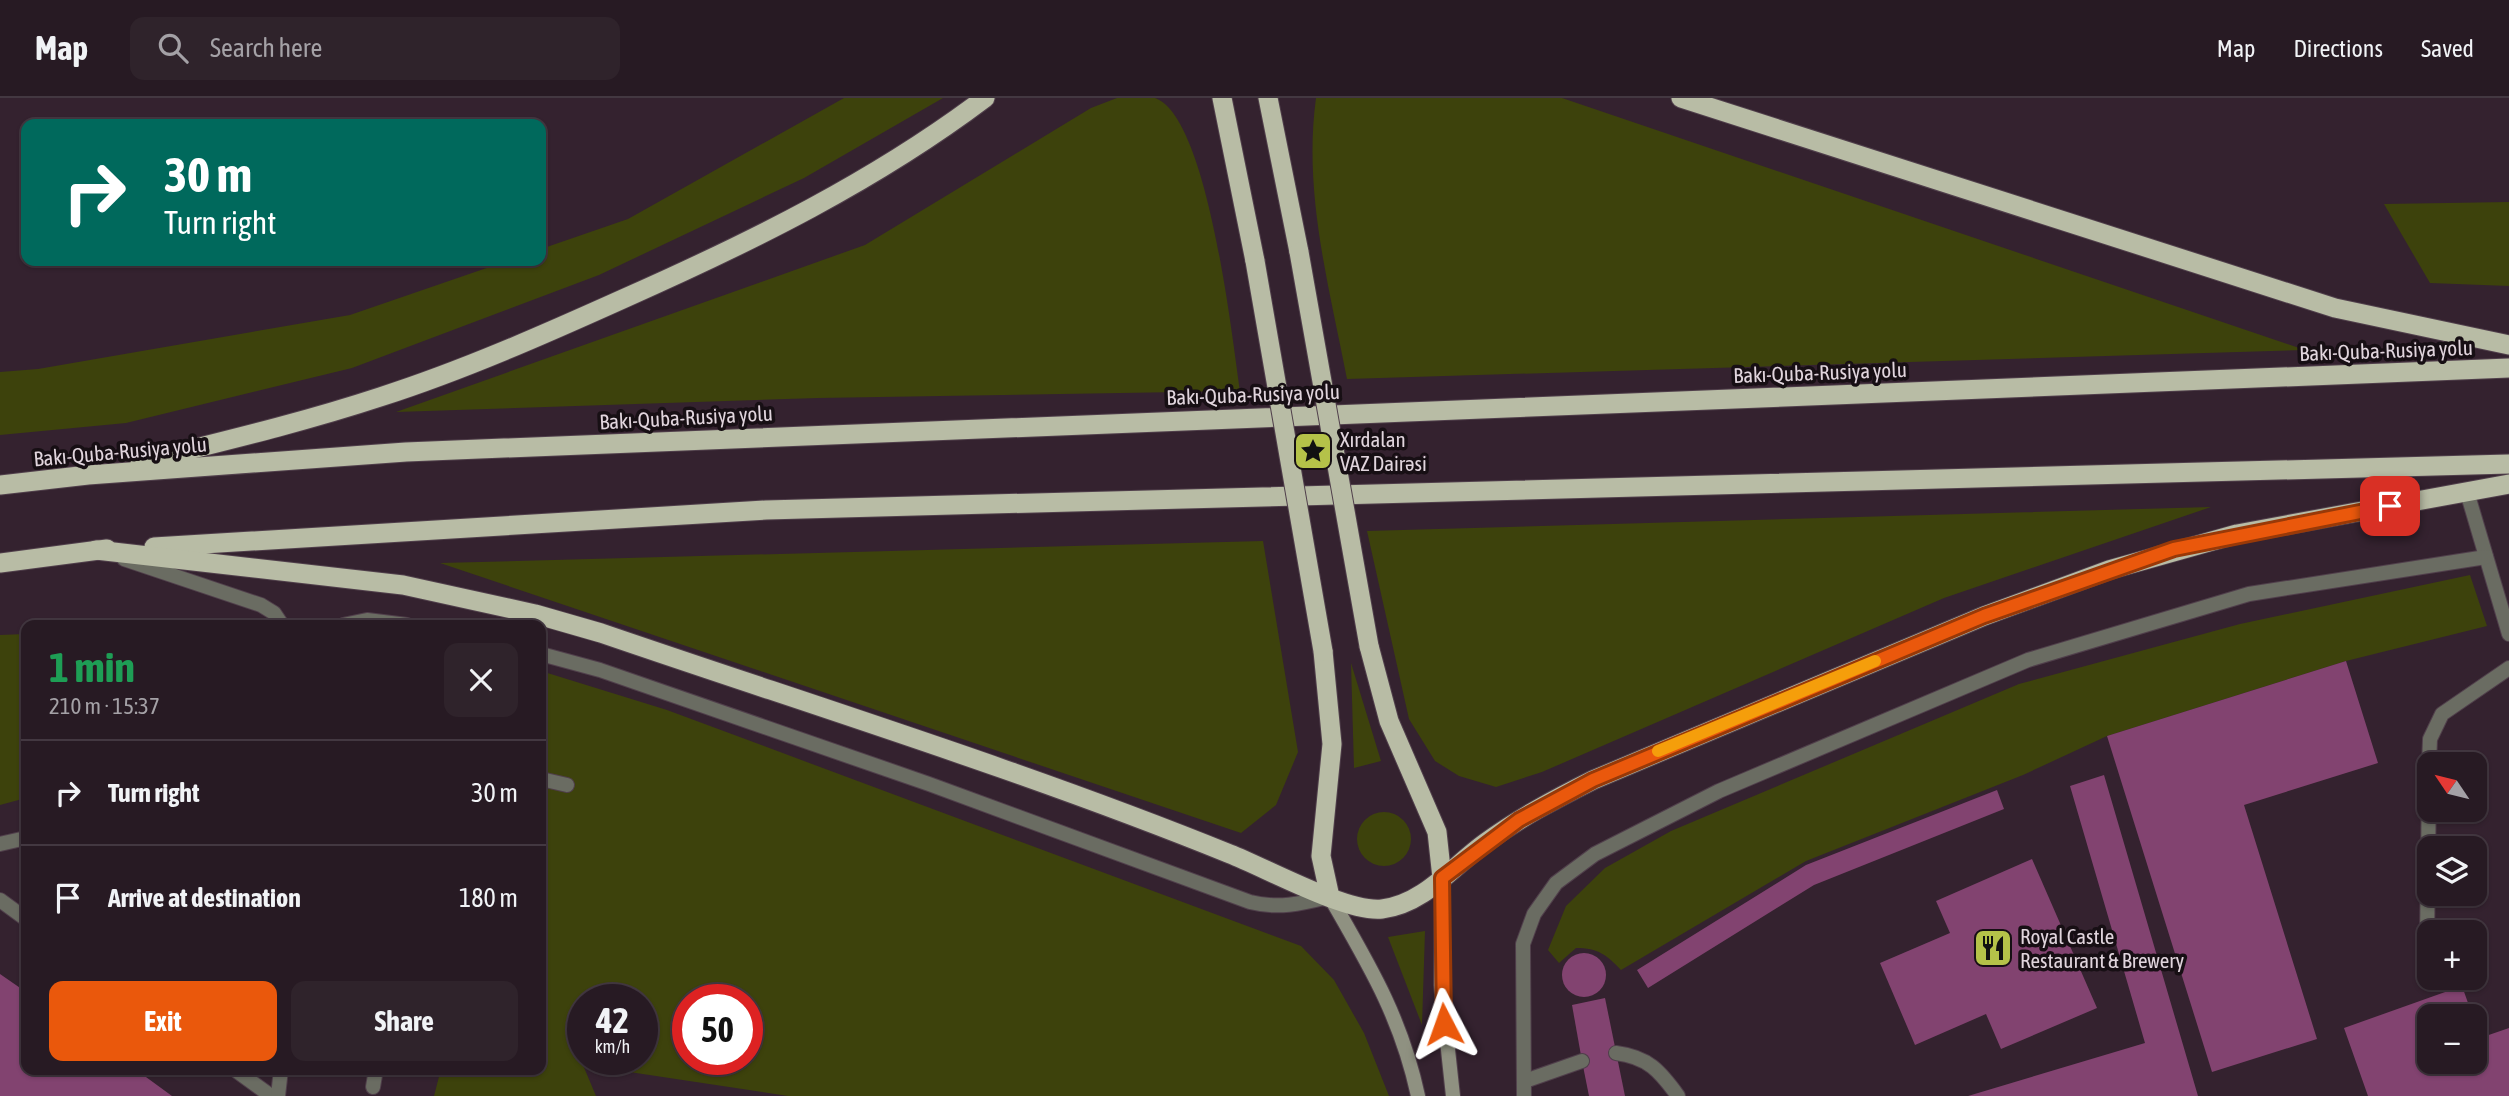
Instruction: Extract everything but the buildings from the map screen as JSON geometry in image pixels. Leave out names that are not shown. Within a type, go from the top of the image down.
[{"type":"highway","points":[[88,475],[256,433],[380,397],[534,339],[702,264],[795,218],[945,128],[985,98]]},
{"type":"highway","points":[[1222,98],[1255,261],[1323,651],[1332,744],[1321,856],[1330,897]]},
{"type":"highway","points":[[1268,98],[1369,646],[1389,721],[1437,832],[1442,878]]},
{"type":"highway","points":[[1682,98],[2334,308],[2509,345]]},
{"type":"highway","name":"Bakı-Quba-Rusiya yolu","points":[[0,485],[88,475],[406,452],[2509,368]]},
{"type":"highway","points":[[0,563],[96,550],[780,510],[2509,464]]},
{"type":"highway","points":[[96,550],[403,585],[535,614],[601,633],[1020,777],[1228,852],[1330,897],[1379,910],[1417,898],[1519,820],[1593,780],[1984,616],[2174,549],[2237,534],[2509,484]]},
{"type":"main road","points":[[1442,878],[1441,985],[1453,1096]]},
{"type":"main road","points":[[1330,897],[1385,992],[1410,1060],[1418,1096]]},
{"type":"lane","points":[[2467,492],[2509,634]]},
{"type":"lane","points":[[96,550],[261,605],[274,612],[279,620]]},
{"type":"lane","points":[[1524,1096],[1523,944],[1534,914],[1556,883],[1595,853],[1719,791],[2028,660],[2249,594],[2486,557]]},
{"type":"lane","points":[[546,655],[600,670],[929,784],[1250,902],[1271,907],[1289,906],[1330,897]]},
{"type":"lane","points":[[2430,752],[2430,739],[2442,714],[2509,668]]},
{"type":"lane","points":[[546,780],[567,785]]},
{"type":"lane","points":[[2427,920],[2429,822]]},
{"type":"lane","points":[[0,844],[21,839]]},
{"type":"lane","points":[[0,900],[21,915]]},
{"type":"lane","points":[[1616,1053],[1637,1056],[1656,1066],[1678,1096]]},
{"type":"lane","points":[[1525,1081],[1582,1061]]},
{"type":"lane","points":[[242,1075],[271,1096]]},
{"type":"lane","points":[[278,1096],[280,1075]]},
{"type":"lane","points":[[373,1087],[375,1075]]},
{"type":"green space","points":[[844,98],[943,98],[804,178],[599,275],[352,368],[126,423],[0,435],[0,372],[38,369],[350,315],[492,266],[546,266],[546,247],[628,219]]},
{"type":"green space","points":[[1117,98],[1155,98],[1174,114],[1190,144],[1203,184],[1224,279],[1240,391],[818,398],[396,412],[865,245],[1091,108]]},
{"type":"green space","points":[[1316,98],[1562,98],[2305,350],[1347,379],[1315,204],[1313,134]]},
{"type":"green space","points":[[2509,202],[2509,286],[2430,283],[2384,204]]},
{"type":"green space","points":[[2211,507],[1944,598],[1542,772],[1496,787],[1459,776],[1435,761],[1409,719],[1367,531]]},
{"type":"green space","points":[[1263,541],[1298,752],[1276,805],[1241,833],[440,563]]},
{"type":"green space","points":[[2470,575],[2487,626],[2346,661],[2107,736],[2023,775],[1806,861],[1621,970],[1606,956],[1590,949],[1576,948],[1559,963],[1548,950],[1566,906],[1605,868],[1671,831],[2019,684],[2240,624]]},
{"type":"green space","points":[[21,634],[21,799],[0,805],[0,635]]},
{"type":"green space","points":[[1351,663],[1381,761],[1354,768]]},
{"type":"green space","points":[[546,673],[667,710],[1301,946],[1334,980],[1364,1033],[1389,1096],[788,1096],[649,1075],[658,1075],[658,984],[567,984],[567,1075],[587,1075],[596,1096],[434,1096],[439,1075],[546,1075]]},
{"type":"green space","points":[[1384,812],[1403,820],[1411,839],[1403,858],[1384,866],[1365,858],[1357,839],[1365,820]]},
{"type":"green space","points":[[1425,931],[1422,1025],[1388,937]]},
{"type":"slow traffic","points":[[1658,751],[1875,661]]},
{"type":"place","name":"Xırdalan VAZ Dairəsi","points":[[1313,451]]},
{"type":"place","name":"Royal Castle Restaurant & Brewery","points":[[1993,948]]},
{"type":"route","points":[[1444,1024],[1441,985],[1442,878],[1484,844],[1553,800],[1646,757],[1984,616],[2109,569],[2174,549],[2237,534],[2390,506]]}]
